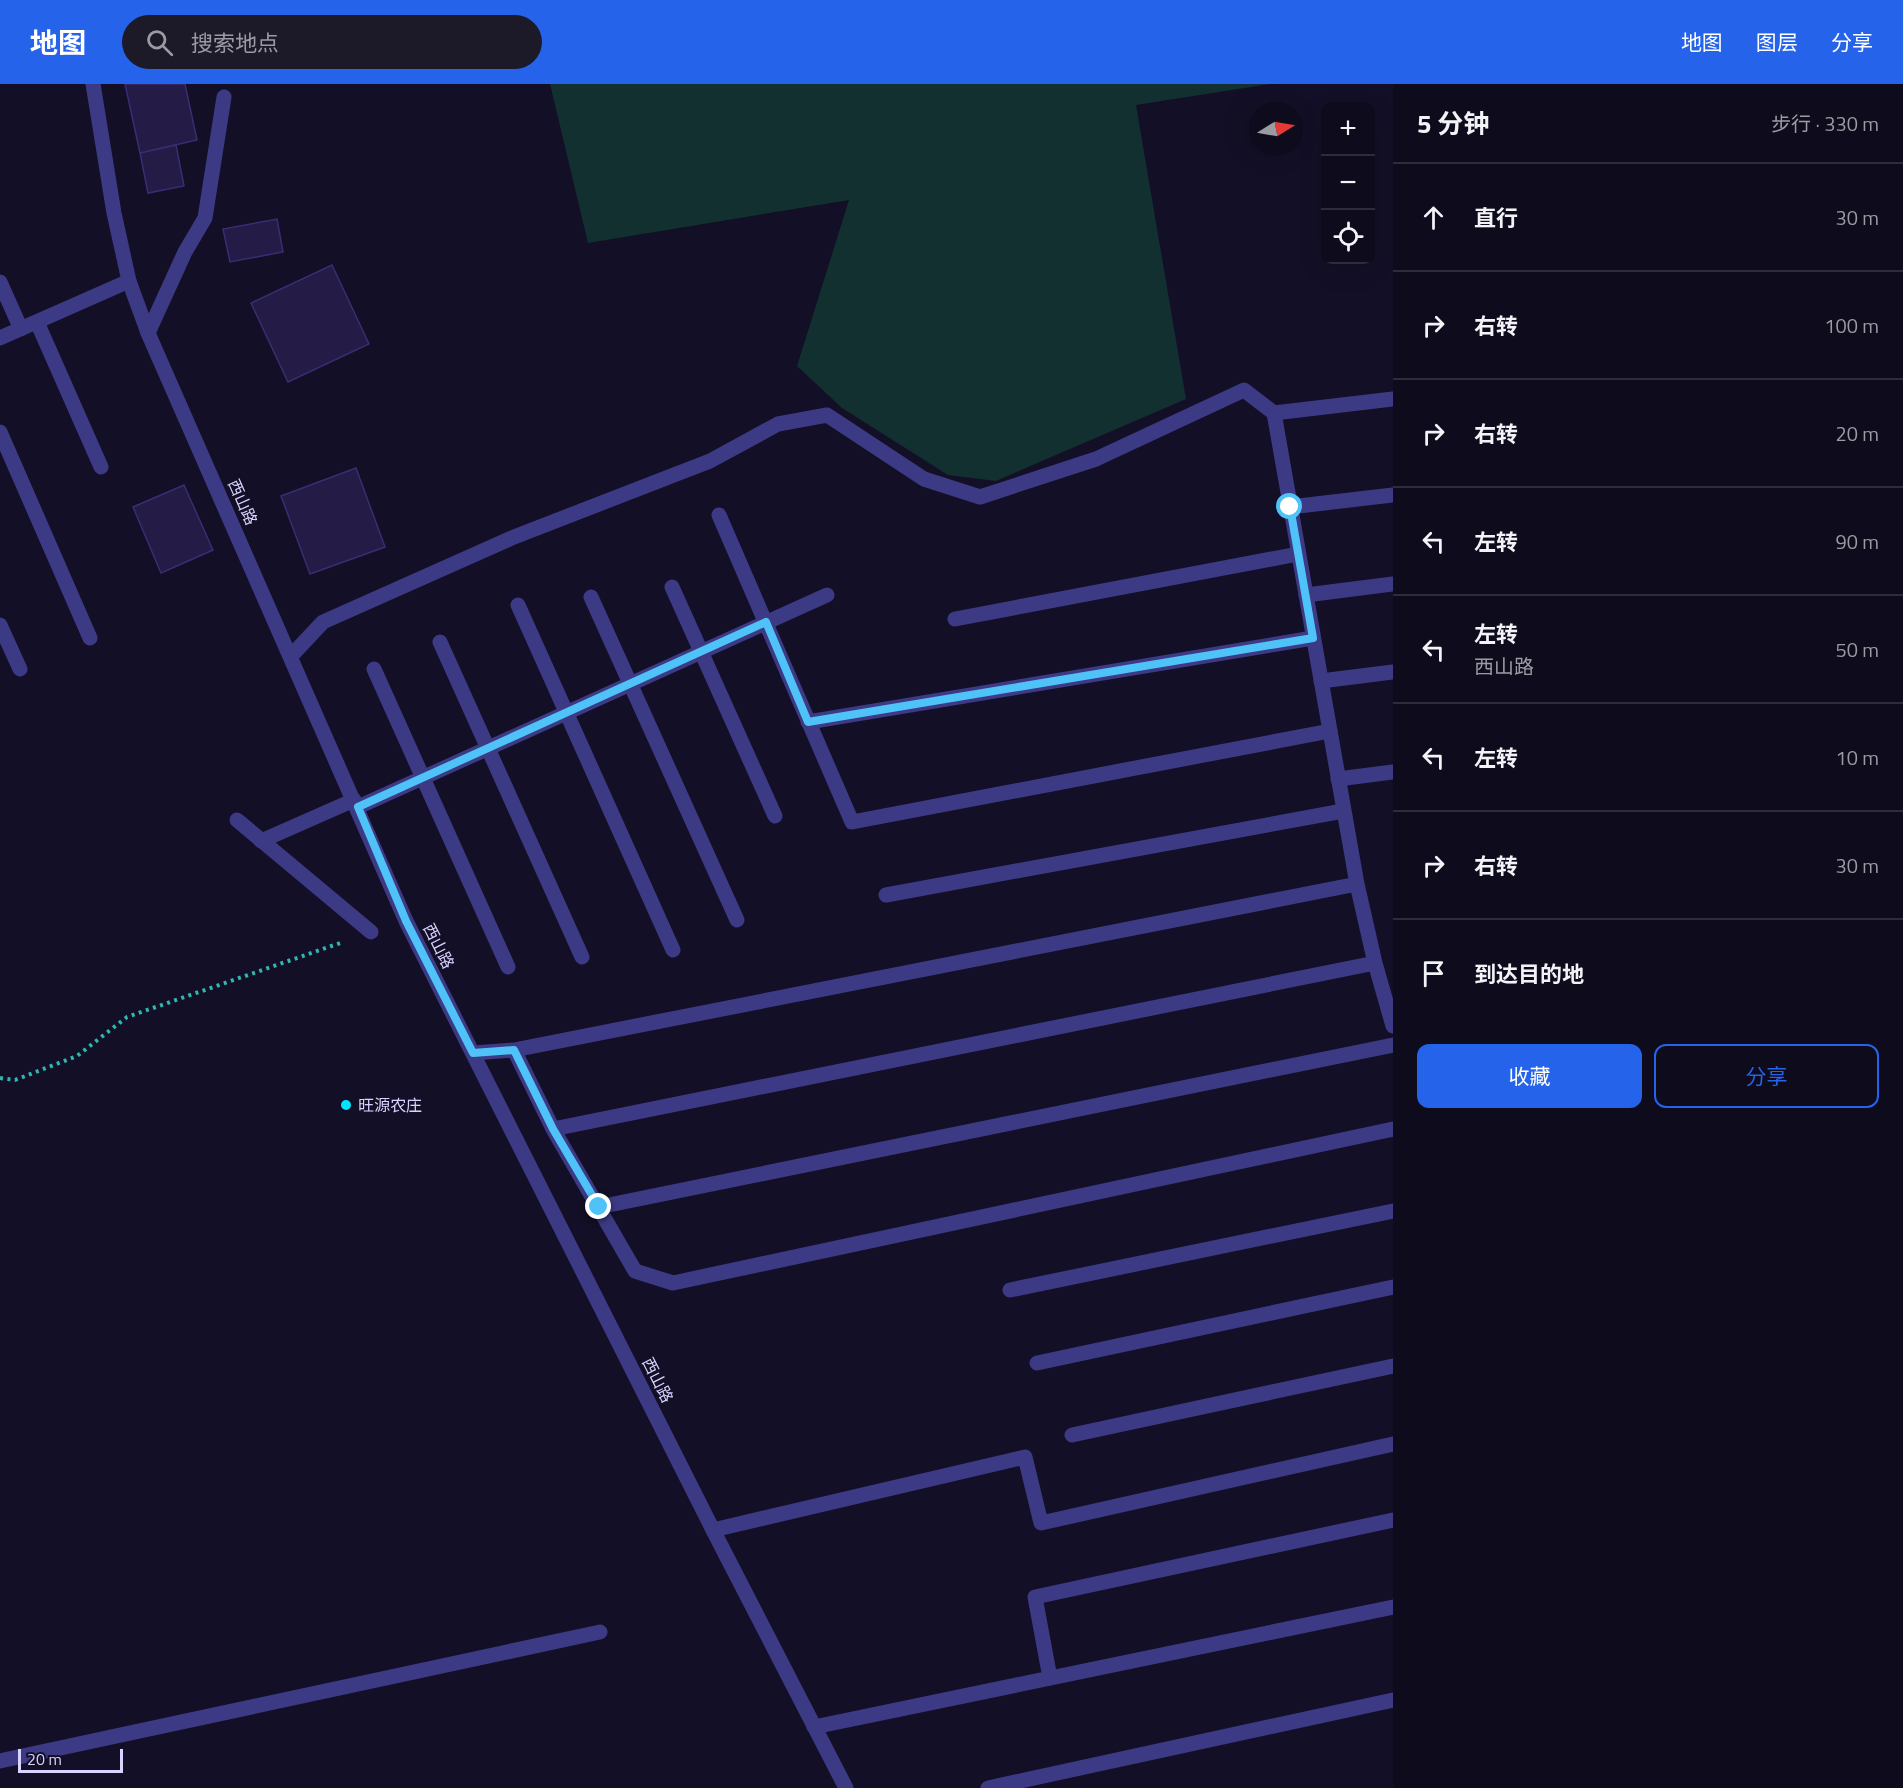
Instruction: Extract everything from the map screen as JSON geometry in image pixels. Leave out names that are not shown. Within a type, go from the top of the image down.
[{"type":"street","name":"西山路","points":[[93,84],[112,202],[129,281],[148,333],[406,921],[713,1530],[846,1788]]},
{"type":"street","points":[[148,333],[185,252],[205,218],[224,97]]},
{"type":"street","points":[[0,338],[129,281]]},
{"type":"street","points":[[0,282],[21,329]]},
{"type":"street","points":[[37,322],[100,466]]},
{"type":"street","points":[[291,656],[323,622],[514,537],[710,461],[777,424],[827,415],[924,479],[980,497],[1096,459],[1244,390],[1274,413],[1357,884],[1375,963],[1387,982],[1393,1026]]},
{"type":"street","points":[[1274,413],[1393,399]]},
{"type":"street","points":[[0,432],[90,638]]},
{"type":"street","points":[[1290,507],[1393,495]]},
{"type":"street","points":[[719,515],[852,822],[1330,731]]},
{"type":"street","points":[[955,619],[1298,554]]},
{"type":"street","points":[[1306,595],[1393,584]]},
{"type":"street","points":[[672,587],[775,816]]},
{"type":"street","points":[[261,841],[423,778],[827,595]]},
{"type":"street","points":[[591,597],[737,921]]},
{"type":"street","points":[[518,605],[673,950]]},
{"type":"street","points":[[0,625],[20,669]]},
{"type":"street","points":[[808,722],[1313,638]]},
{"type":"street","points":[[440,642],[582,957]]},
{"type":"street","points":[[374,669],[508,967]]},
{"type":"street","points":[[1321,681],[1393,672]]},
{"type":"street","points":[[1338,779],[1393,772]]},
{"type":"street","points":[[886,895],[1343,811]]},
{"type":"street","points":[[237,820],[371,932]]},
{"type":"street","points":[[473,1053],[514,1050],[1357,884]]},
{"type":"street","points":[[553,1129],[1375,963]]},
{"type":"street","points":[[599,1207],[1393,1045]]},
{"type":"street","points":[[514,1050],[553,1129],[635,1271],[673,1283],[1393,1129]]},
{"type":"street","points":[[1010,1290],[1393,1211]]},
{"type":"street","points":[[1036,1363],[1393,1287]]},
{"type":"street","points":[[1072,1435],[1393,1366]]},
{"type":"street","points":[[713,1530],[1025,1456],[1041,1523],[1393,1444]]},
{"type":"street","points":[[1050,1678],[1035,1597],[1393,1520]]},
{"type":"street","points":[[814,1727],[1393,1607]]},
{"type":"street","points":[[0,1761],[600,1632]]},
{"type":"street","points":[[988,1788],[1393,1700]]},
{"type":"path","points":[[0,1078],[15,1080],[77,1056],[127,1017],[371,932]]},
{"type":"green space","points":[[550,84],[1270,84],[1136,105],[1186,399],[996,481],[948,475],[842,408],[797,366],[849,200],[588,243]]},
{"type":"building","points":[[125,84],[185,84],[197,140],[140,153]]},
{"type":"building","points":[[176,145],[184,186],[148,193],[140,153]]},
{"type":"building","points":[[277,219],[283,252],[230,262],[223,229]]},
{"type":"building","points":[[332,265],[369,344],[288,382],[251,303]]},
{"type":"building","points":[[356,468],[385,547],[310,574],[281,496]]},
{"type":"building","points":[[184,485],[213,550],[161,573],[133,507]]},
{"type":"place","name":"旺源农庄","points":[[346,1105]]},
{"type":"route","points":[[599,1207],[553,1129],[514,1050],[473,1053],[406,921],[358,807],[766,622],[808,722],[1313,638],[1290,507]]}]
